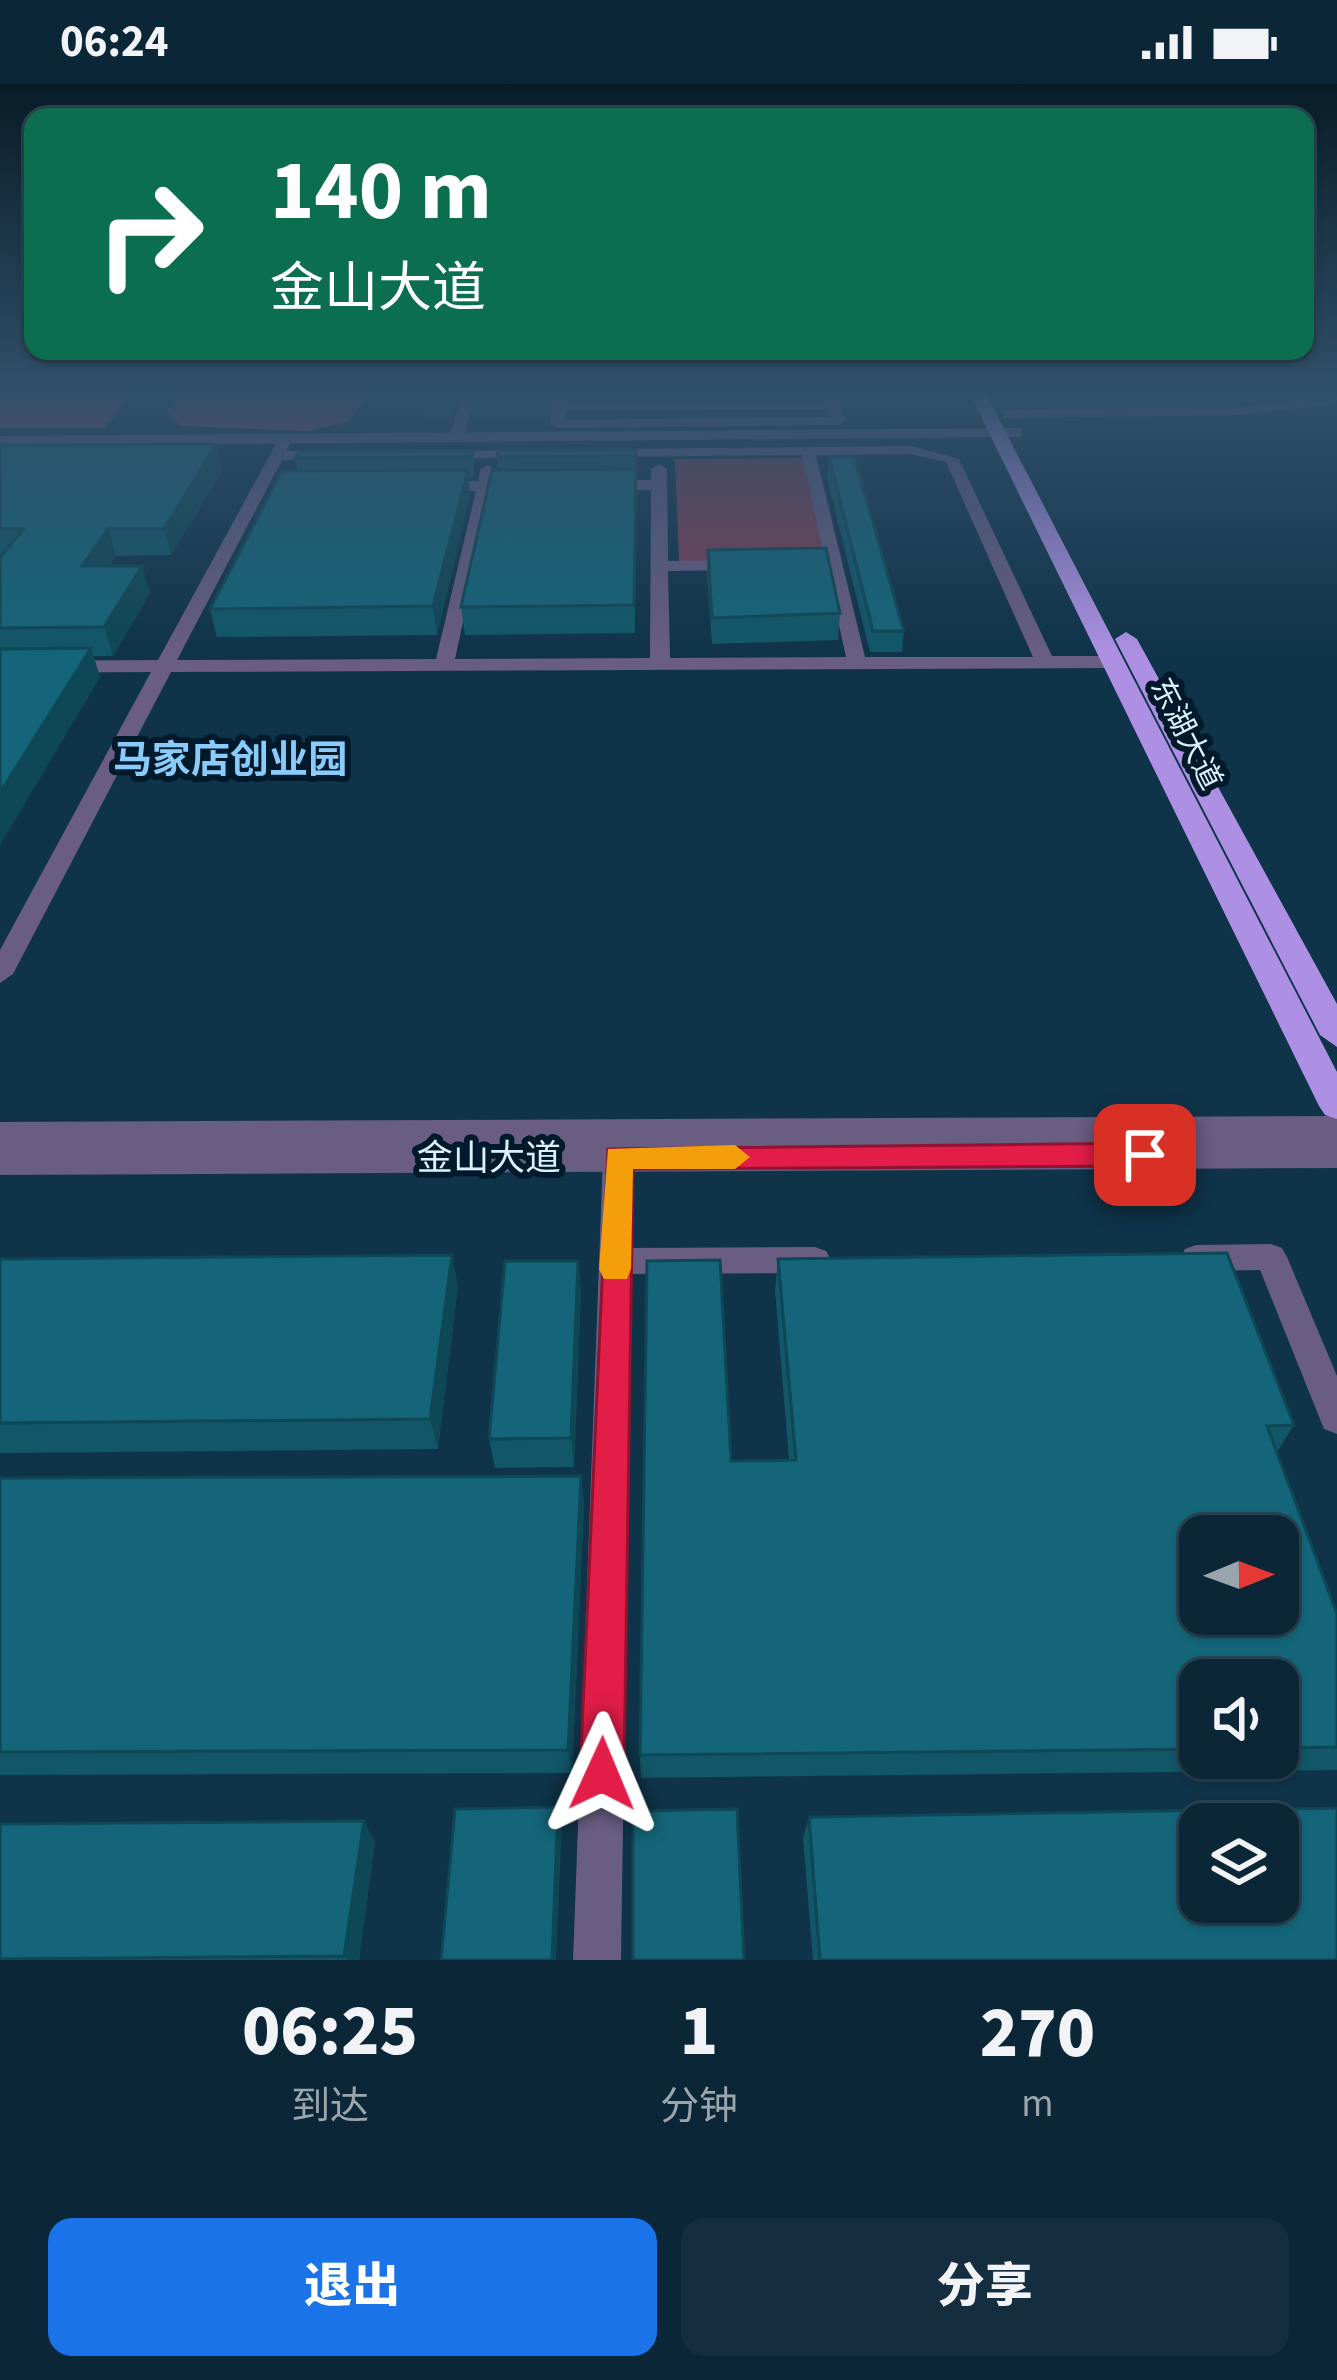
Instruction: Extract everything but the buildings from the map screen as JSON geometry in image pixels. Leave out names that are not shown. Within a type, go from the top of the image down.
[{"type":"highway","name":"东湖大道","points":[[1031,480],[1113,662],[1337,1106]]},
{"type":"highway","name":"东湖大道","points":[[1036,480],[1337,1035]]},
{"type":"street","points":[[0,974],[265,480]]},
{"type":"street","points":[[444,665],[486,480]]},
{"type":"street","points":[[659,480],[660,664]]},
{"type":"street","points":[[815,480],[857,663]]},
{"type":"street","points":[[961,480],[1045,662]]},
{"type":"street","points":[[417,486],[550,485]]},
{"type":"street","points":[[593,485],[659,485]]},
{"type":"street","points":[[261,487],[283,487]]},
{"type":"street","points":[[813,565],[834,564]]},
{"type":"street","points":[[659,566],[769,565]]},
{"type":"street","points":[[0,667],[1113,662]]},
{"type":"street","points":[[0,934],[136,690],[164,666]]},
{"type":"street","name":"金山大道","points":[[0,1136],[1337,1129]]},
{"type":"street","name":"金山大道","points":[[0,1161],[1337,1154]]},
{"type":"street","points":[[597,1960],[618,1157]]},
{"type":"street","points":[[1154,1258],[1271,1257],[1337,1418]]},
{"type":"street","points":[[615,1261],[850,1260]]},
{"type":"shaded area","points":[[676,480],[808,480],[826,562],[679,563]]},
{"type":"slow traffic","points":[[615,1269],[618,1157],[735,1157]]},
{"type":"district","name":"马家店创业园","points":[[230,761]]},
{"type":"route","points":[[602,1774],[618,1157],[1145,1155]]}]
